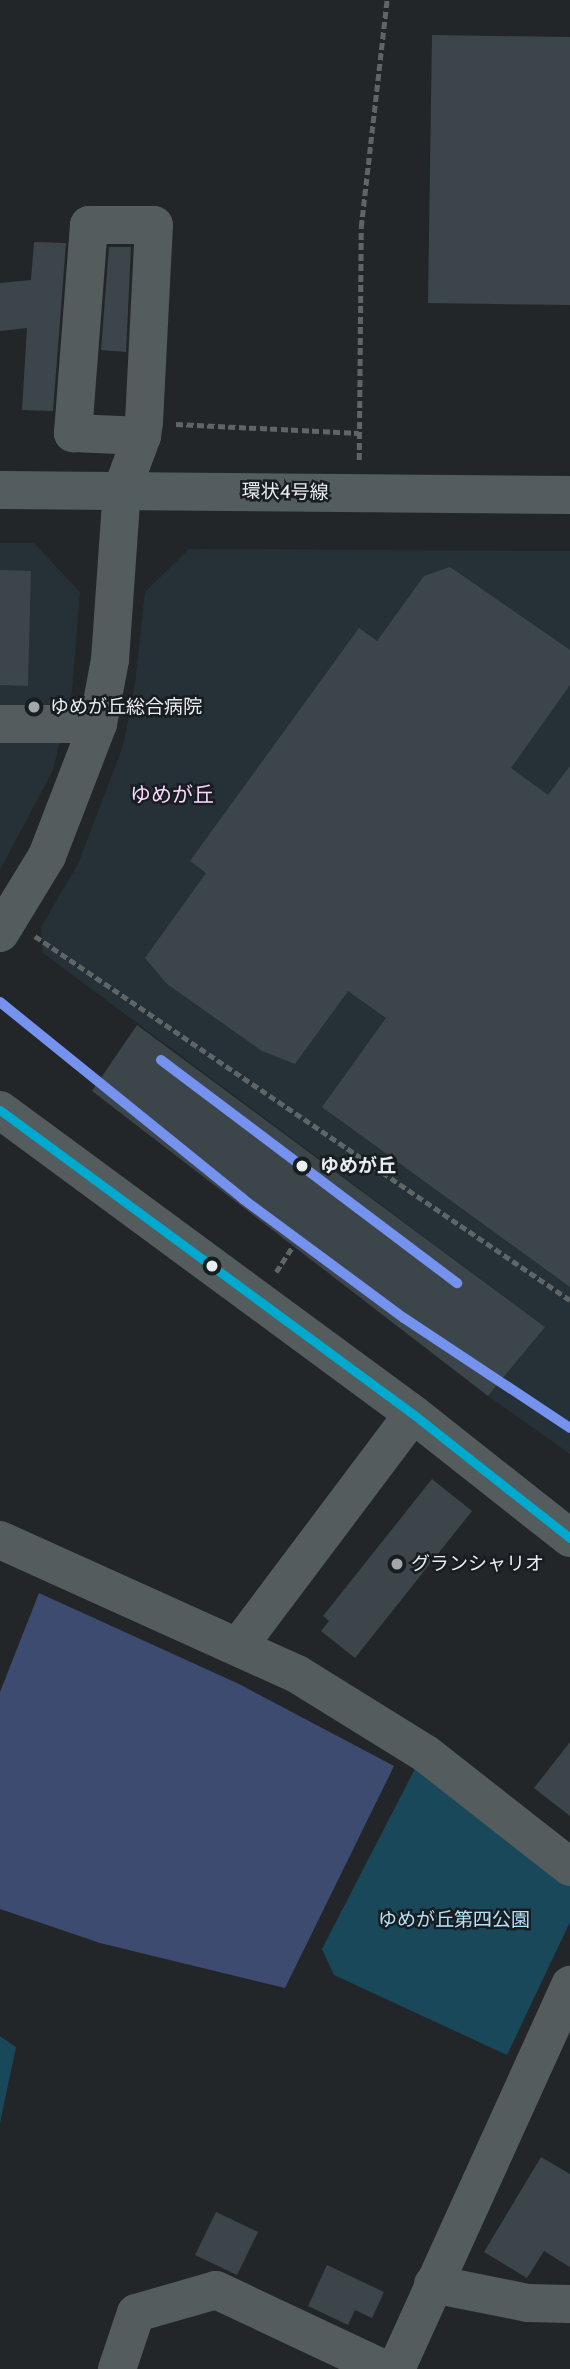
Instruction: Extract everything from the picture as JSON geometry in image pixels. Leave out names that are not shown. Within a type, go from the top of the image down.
[{"type":"main road","name":"環状4号線","points":[[0,489],[570,495]]},
{"type":"street","points":[[15,933],[98,724],[110,660],[122,490],[143,429],[153,225],[89,225],[73,433],[143,429]]},
{"type":"street","points":[[0,724],[98,724]]},
{"type":"street","points":[[0,1110],[413,1414],[570,1538]]},
{"type":"street","points":[[238,1647],[413,1414]]},
{"type":"street","points":[[0,1540],[297,1674],[426,1754],[570,1867]]},
{"type":"street","points":[[396,2369],[570,1985]]},
{"type":"street","points":[[433,2284],[528,2303],[570,2304]]},
{"type":"street","points":[[117,2369],[136,2313],[216,2290],[384,2369]]},
{"type":"path","points":[[360,493],[361,227],[387,0]]},
{"type":"path","points":[[143,429],[359,433]]},
{"type":"path","points":[[15,933],[570,1300]]},
{"type":"shaded area","name":"ゆめが丘総合病院","points":[[0,543],[34,543],[80,592],[72,691],[53,770],[0,870]]},
{"type":"shaded area","points":[[189,549],[570,551],[570,1454],[488,1396],[544,1326],[43,953],[41,927],[78,864],[123,746],[135,684],[145,592]]},
{"type":"shaded area","points":[[39,1593],[239,1684],[394,1766],[285,1988],[100,1943],[0,1909],[0,1692]]},
{"type":"green space","name":"ゆめが丘第四公園","points":[[417,1765],[570,1885],[570,1922],[507,2055],[334,1975],[322,1949]]},
{"type":"green space","points":[[0,2036],[16,2047],[0,2123]]},
{"type":"building","points":[[432,35],[570,37],[570,305],[428,303]]},
{"type":"building","points":[[34,242],[66,243],[53,411],[22,410],[27,328],[0,331],[0,283],[31,280]]},
{"type":"building","points":[[109,247],[131,247],[126,352],[101,350]]},
{"type":"building","points":[[450,567],[570,650],[570,685],[511,768],[548,795],[570,766],[570,1287],[322,1107],[386,1018],[348,991],[295,1064],[262,1051],[167,984],[145,958],[206,873],[190,861],[359,628],[377,641],[424,576]]},
{"type":"building","points":[[0,570],[31,571],[28,686],[0,685]]},
{"type":"building","points":[[137,1025],[545,1327],[488,1396],[92,1091]]},
{"type":"building","name":"グランシャリオ","points":[[432,1479],[472,1511],[355,1658],[321,1631],[329,1621],[323,1616]]},
{"type":"building","points":[[570,1742],[570,1816],[534,1788]]},
{"type":"building","points":[[541,2157],[570,2174],[570,2267],[544,2251],[527,2278],[484,2252]]},
{"type":"building","points":[[216,2212],[258,2232],[237,2275],[195,2255]]},
{"type":"building","points":[[327,2265],[384,2292],[372,2318],[355,2310],[348,2325],[308,2306]]},
{"type":"transit line","points":[[0,1002],[243,1199],[404,1318],[570,1428]]},
{"type":"transit line","points":[[161,1060],[457,1283]]},
{"type":"transit line","points":[[0,1110],[413,1414],[570,1538]]},
{"type":"place","name":"ゆめが丘総合病院","points":[[34,707]]},
{"type":"place","name":"ゆめが丘","points":[[302,1166]]},
{"type":"place","name":"グランシャリオ","points":[[397,1564]]},
{"type":"district","name":"ゆめが丘","points":[[172,795]]}]
